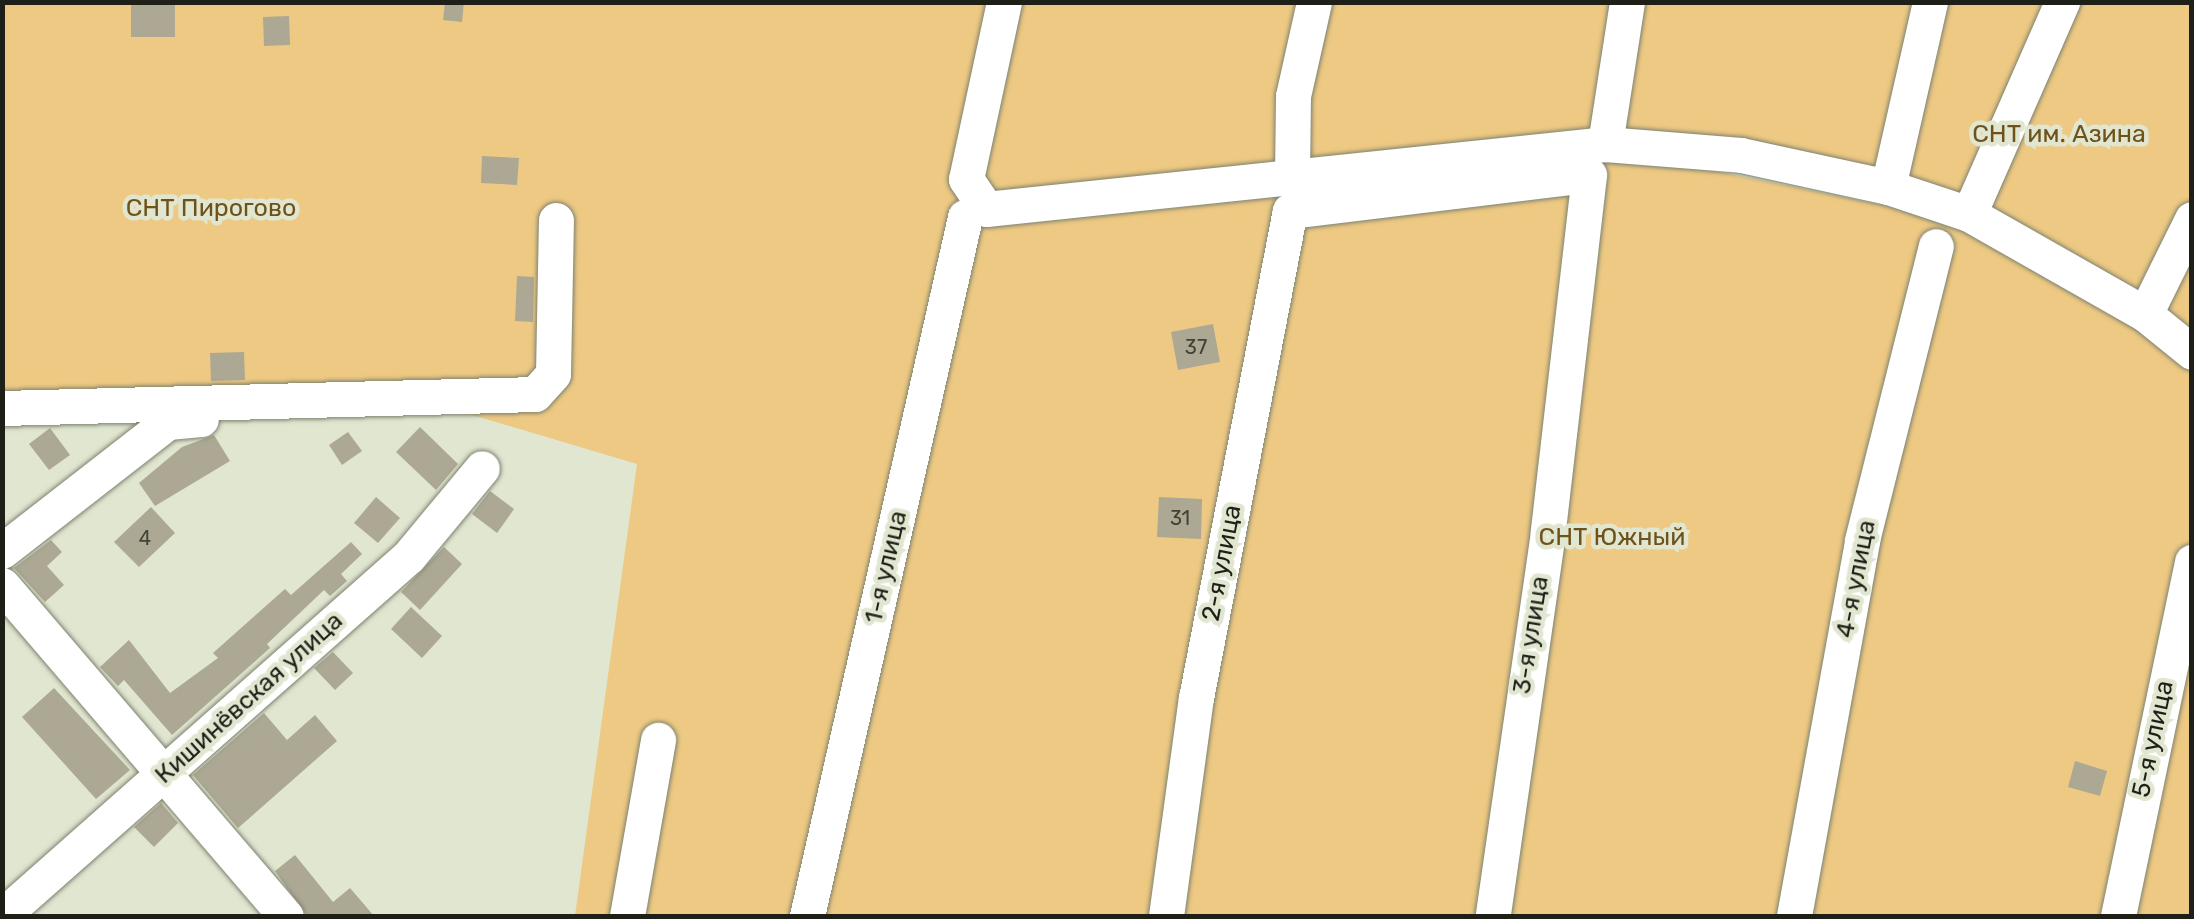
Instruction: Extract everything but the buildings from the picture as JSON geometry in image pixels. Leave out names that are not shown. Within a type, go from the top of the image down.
[{"type":"street","points":[[1004,2],[966,179],[986,209],[1291,194],[1605,144],[1741,156],[1888,187],[1968,214],[2145,314],[2192,352]]},
{"type":"street","name":"2-я улица","points":[[1166,916],[1196,698],[1291,194],[1293,96],[1314,2]]},
{"type":"street","points":[[1605,144],[1627,2]]},
{"type":"street","points":[[1888,187],[1930,2]]},
{"type":"street","points":[[1968,214],[2062,2]]},
{"type":"street","name":"3-я улица","points":[[1291,194],[1589,176],[1548,532],[1493,916]]},
{"type":"street","name":"1-я улица","points":[[807,916],[965,217]]},
{"type":"street","points":[[2145,314],[2192,219]]},
{"type":"street","points":[[2,408],[535,394],[553,374],[556,220]]},
{"type":"street","name":"4-я улица","points":[[1794,916],[1862,540],[1936,246]]},
{"type":"street","points":[[2,551],[168,422],[292,411]]},
{"type":"street","name":"Кишинёвская улица","points":[[2,916],[409,556],[482,468]]},
{"type":"street","name":"5-я улица","points":[[2118,916],[2192,562]]},
{"type":"street","points":[[2,586],[286,916]]},
{"type":"street","points":[[627,916],[658,740]]},
{"type":"green space","name":"СНТ Южный","points":[[2,3],[2191,3],[2191,916],[575,916],[637,464],[429,402],[3,423]],"holes":[[[1670,162],[1807,183],[1912,211]]]},
{"type":"park label","name":"СНТ им. Азина","points":[[2059,134]]},
{"type":"park label","name":"СНТ Пирогово","points":[[211,208]]}]
